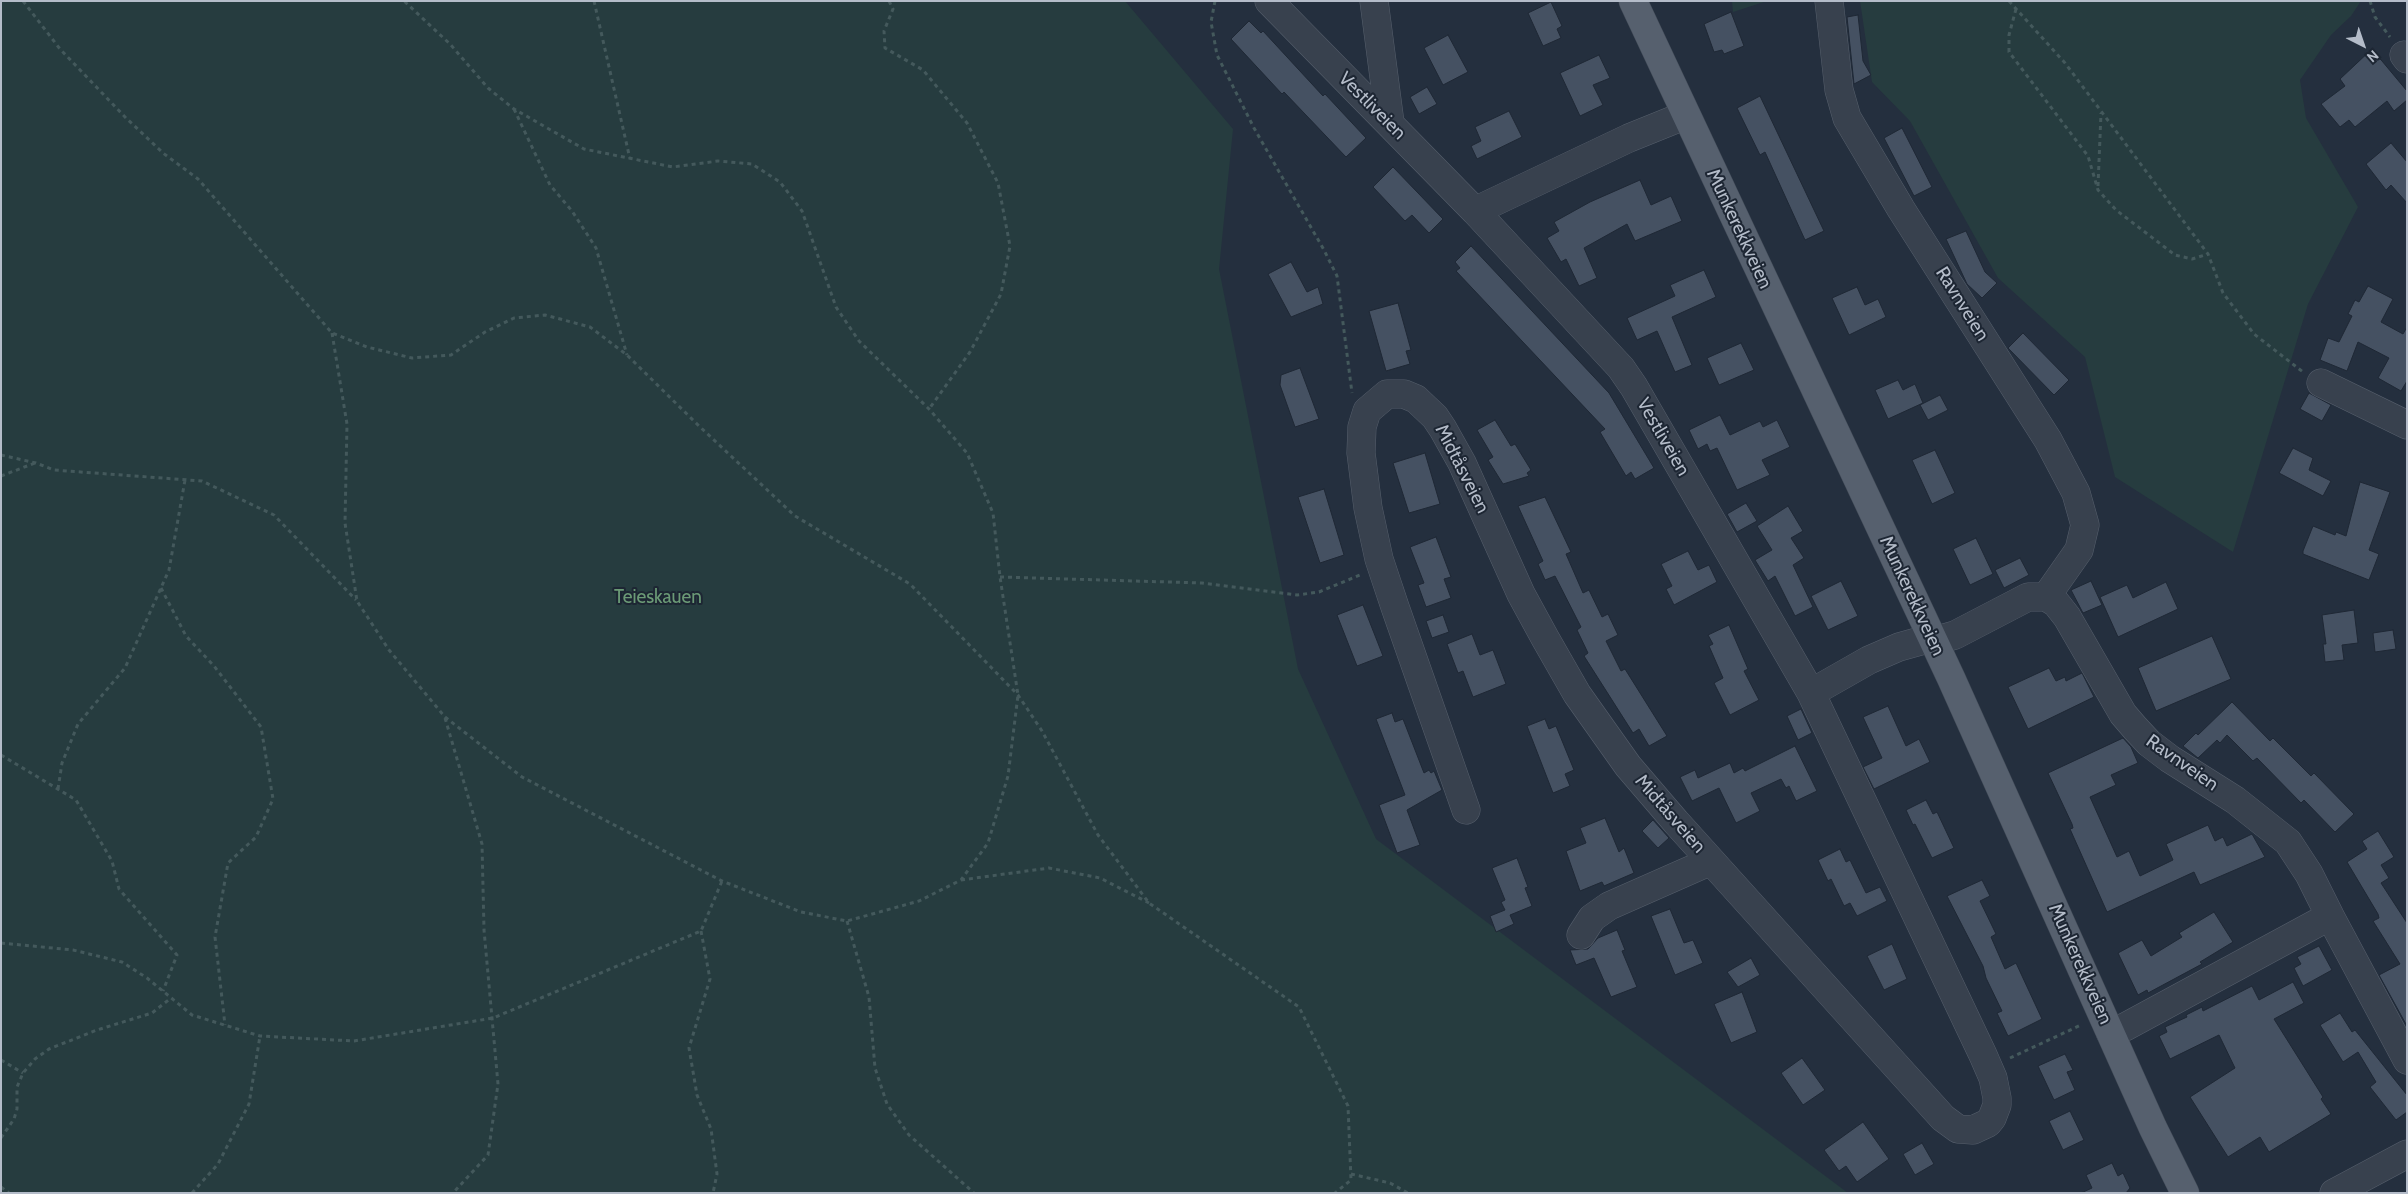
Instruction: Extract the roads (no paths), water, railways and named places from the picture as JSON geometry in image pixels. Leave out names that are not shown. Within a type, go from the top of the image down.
[{"type":"main road","name":"Munkerekkveien","points":[[1633,1],[1686,115],[1936,630],[2021,831],[2106,1024],[2185,1193]]},
{"type":"street","name":"Vestliveien","points":[[1269,1],[1475,211],[1596,339],[1634,387],[1811,693]]},
{"type":"street","points":[[1374,1],[1390,123]]},
{"type":"street","name":"Ravnveien","points":[[1829,1],[1838,90],[1847,118],[1901,209],[2048,440],[2081,506],[2084,525],[2079,550],[2046,597],[2056,603],[2067,617],[2123,714],[2150,743],[2170,759],[2235,800],[2288,842],[2309,874],[2407,1060]]},
{"type":"street","points":[[1475,211],[1629,138],[1686,115]]},
{"type":"street","points":[[2320,383],[2407,425]]},
{"type":"street","name":"Midtåsveien","points":[[1466,810],[1382,566],[1368,508],[1361,453],[1362,427],[1371,406],[1388,394],[1404,394],[1416,399],[1435,417],[1462,463],[1521,594],[1577,694],[1628,766],[1886,1056],[1944,1118],[1958,1129],[1973,1130],[1988,1123],[1997,1106],[1997,1098],[1989,1068],[1811,693]]},
{"type":"street","points":[[1811,693],[1869,660],[1899,647],[1924,640],[1936,630],[1955,635],[2028,597],[2046,597]]},
{"type":"street","name":"Midtåsveien","points":[[1581,935],[1592,918],[1610,906],[1711,861]]},
{"type":"street","points":[[2106,1024],[2125,1027],[2330,916]]},
{"type":"street","points":[[2347,1190],[2407,1154]]},
{"type":"park label","name":"Teieskauen","points":[[658,597]]}]
